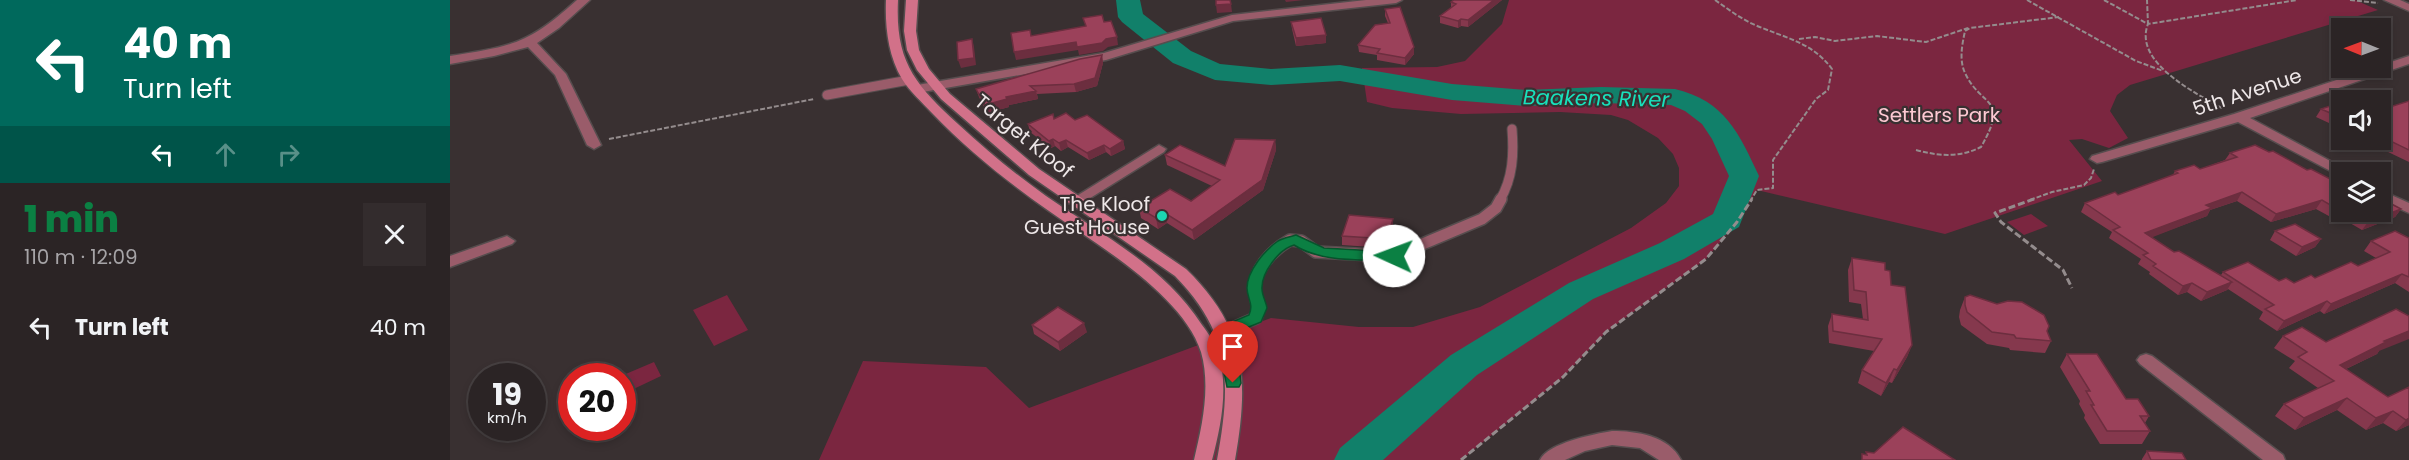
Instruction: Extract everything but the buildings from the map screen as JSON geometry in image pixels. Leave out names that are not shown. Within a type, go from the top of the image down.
[{"type":"main road","name":"Target Kloof","points":[[892,0],[892,38],[913,85],[979,151],[1066,216],[1137,263],[1180,305],[1209,352],[1214,398],[1203,460]]},
{"type":"main road","name":"Target Kloof","points":[[912,0],[910,30],[912,47],[936,86],[1001,147],[1074,202],[1164,258],[1203,298],[1224,332],[1232,369],[1233,413],[1226,460]]},
{"type":"street","points":[[450,60],[510,49],[528,42],[546,32],[584,0]]},
{"type":"street","points":[[913,85],[936,86],[1086,60],[1138,47],[1232,18],[1396,0]]},
{"type":"street","points":[[2390,0],[2409,8]]},
{"type":"street","points":[[528,42],[560,74],[593,143]]},
{"type":"street","name":"5th Avenue","points":[[2097,159],[2239,117],[2409,60]]},
{"type":"street","points":[[2239,117],[2331,167]]},
{"type":"street","points":[[1074,202],[1159,149]]},
{"type":"street","points":[[2391,200],[2409,209]]},
{"type":"street","points":[[450,262],[507,241]]},
{"type":"street","points":[[2146,360],[2276,460]]},
{"type":"street","points":[[1549,460],[1578,444],[1610,438],[1645,442],[1668,455]]},
{"type":"lane","points":[[827,95],[913,85]]},
{"type":"lane","points":[[1224,332],[1256,318],[1260,308],[1254,290],[1256,279],[1270,255],[1290,240],[1301,241],[1316,252],[1394,256],[1482,219],[1496,208],[1505,192],[1514,157],[1512,129]]},
{"type":"path","points":[[1461,460],[1563,377],[1606,332],[1706,259],[1737,222],[1756,190],[1773,188],[1773,160],[1816,99],[1828,90],[1832,69],[1823,55],[1797,39],[1759,27],[1715,0]]},
{"type":"path","points":[[2027,0],[2136,61],[2165,72]]},
{"type":"path","points":[[2104,0],[2148,24],[2297,0]]},
{"type":"path","points":[[2147,0],[2148,24],[2144,34],[2146,47],[2151,57],[2165,72],[2196,94],[2239,117]]},
{"type":"path","points":[[1797,39],[1815,37],[1835,41],[1877,36],[1926,42],[1970,28],[2059,17]]},
{"type":"path","points":[[1916,150],[1941,156],[1955,156],[1982,147],[1987,136],[1994,119],[1992,104],[1964,75],[1961,59],[1965,31],[1970,28]]},
{"type":"path","points":[[593,143],[706,122],[827,95]]},
{"type":"path","points":[[2072,288],[2064,270],[2001,222],[1995,213],[2052,192],[2084,184],[2091,178],[2097,159]]},
{"type":"green space","name":"Settlers Park","points":[[1509,0],[2355,0],[2378,10],[2352,18],[2331,18],[2331,24],[2130,85],[2117,95],[2110,111],[2128,138],[2109,148],[2082,139],[2069,140],[2102,181],[1945,234],[1757,190],[1737,222],[1706,259],[1606,332],[1563,377],[1461,460],[819,460],[863,361],[986,367],[1029,408],[1271,318],[1359,327],[1413,327],[1480,307],[1631,228],[1666,203],[1679,186],[1679,168],[1673,154],[1658,138],[1628,120],[1611,115],[1560,112],[1461,114],[1392,108],[1367,102],[1362,68],[1437,67],[1465,61],[1502,24]]},
{"type":"green space","points":[[2031,214],[2048,226],[2024,235],[2007,222]]},
{"type":"green space","points":[[727,295],[748,330],[714,346],[693,310]]},
{"type":"green space","points":[[654,362],[661,376],[636,388],[636,370]]},
{"type":"waterway","name":"Baakens River","points":[[1128,0],[1131,17],[1182,57],[1215,72],[1271,77],[1340,73],[1452,92],[1526,98],[1601,95],[1675,97],[1695,105],[1712,118],[1727,139],[1744,176],[1727,220],[1672,251],[1581,291],[1464,365],[1355,460]]},
{"type":"place","name":"The Kloof Guest House","points":[[1162,216]]},
{"type":"route","points":[[1233,383],[1224,332],[1256,318],[1260,308],[1254,290],[1256,279],[1270,255],[1285,243],[1290,240],[1301,241],[1310,249],[1324,253],[1394,256]]}]
